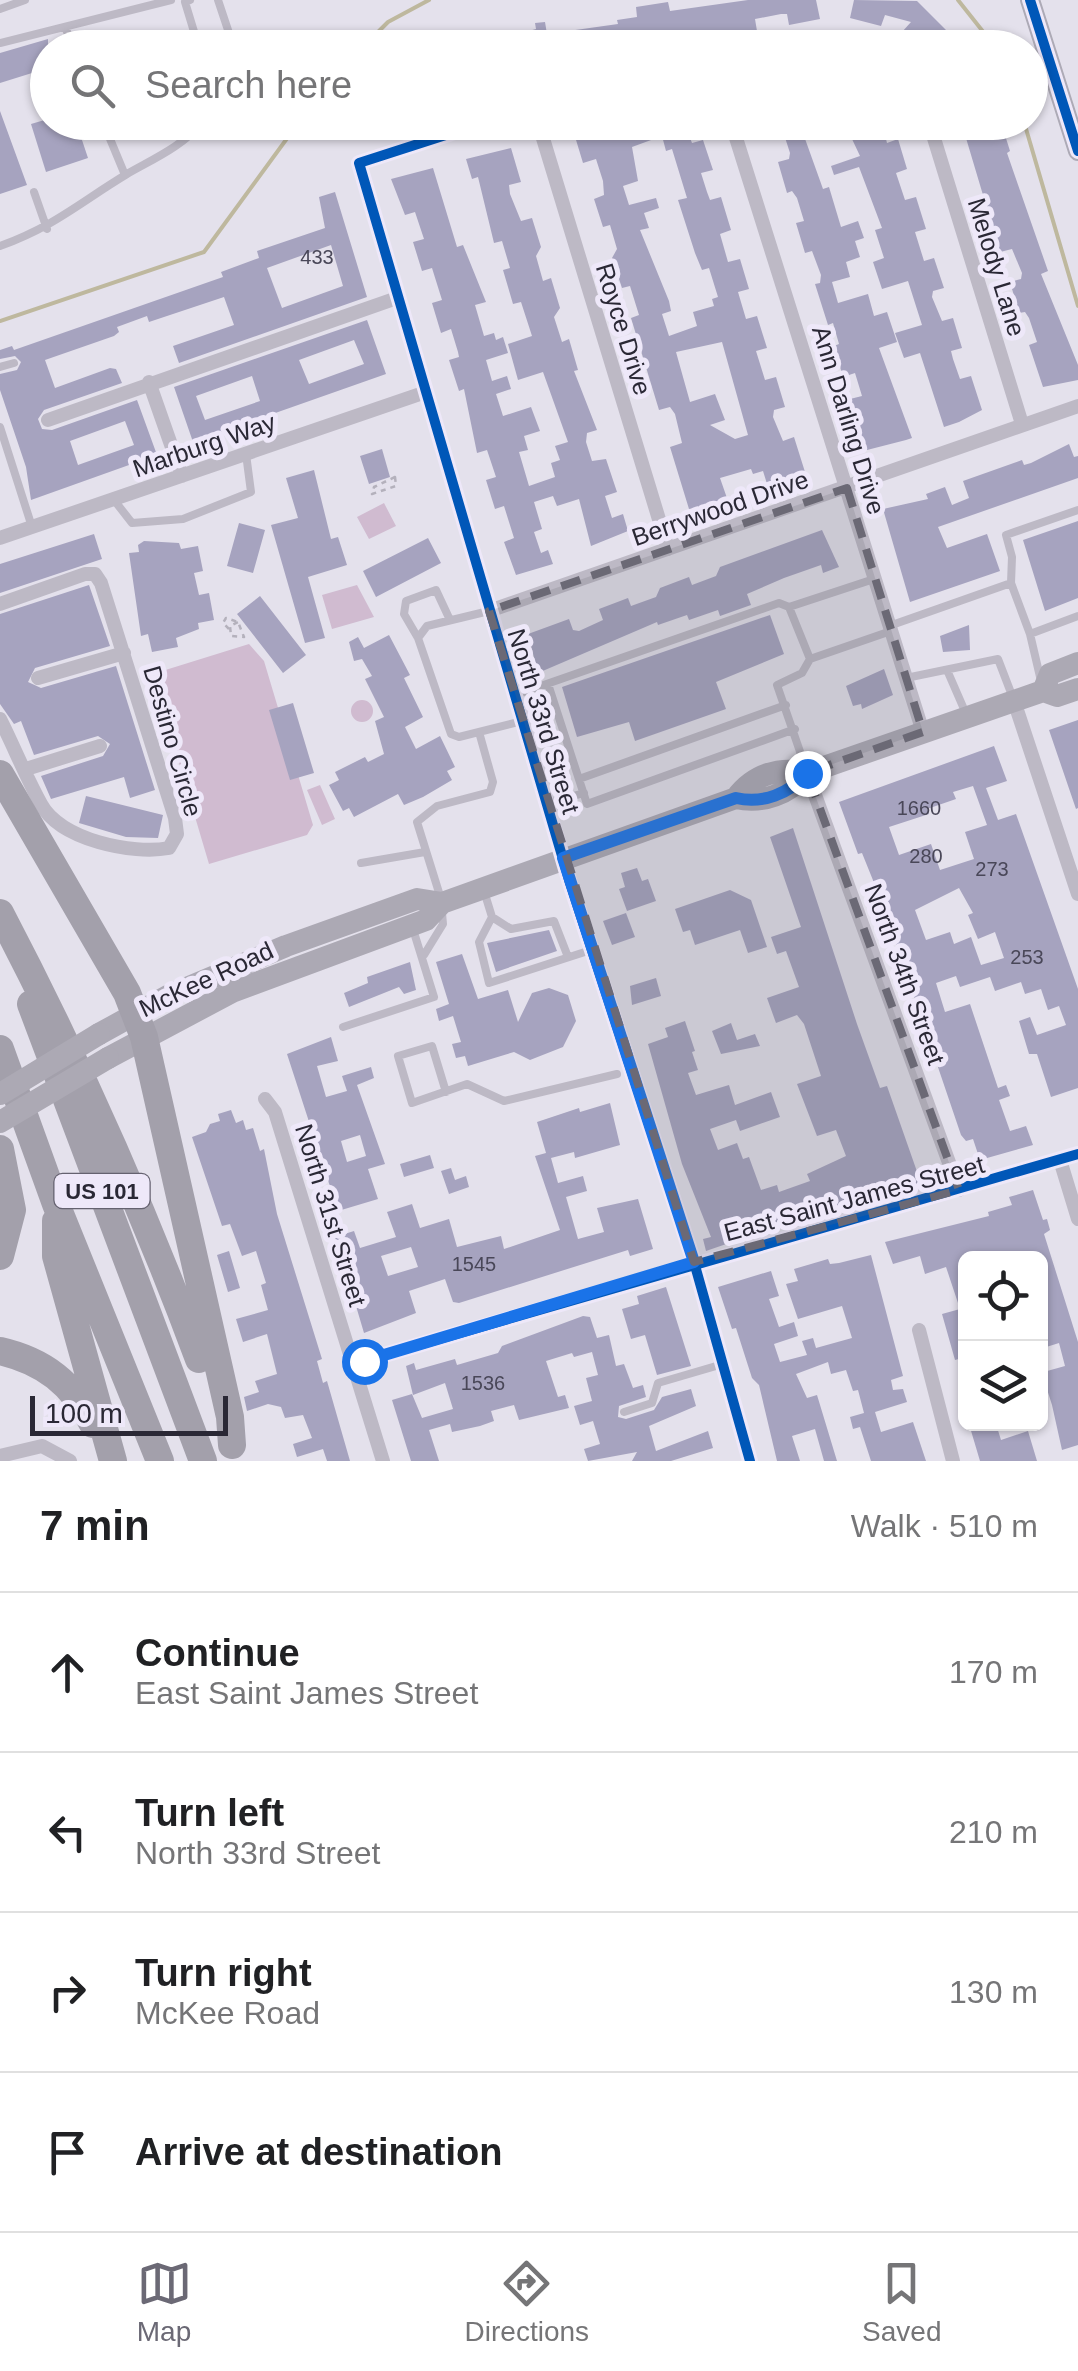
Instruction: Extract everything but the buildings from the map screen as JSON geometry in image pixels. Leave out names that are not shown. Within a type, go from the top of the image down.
[{"type":"highway","points":[[13,771],[140,1026],[235,1453]]},
{"type":"highway","points":[[0,914],[66,1038],[154,1240],[235,1453]]},
{"type":"highway","name":"US 101","points":[[0,922],[203,1461]]},
{"type":"highway","name":"US 101","points":[[0,1048],[56,1204],[160,1461]]},
{"type":"highway","points":[[0,1149],[12,1210],[0,1256]]},
{"type":"highway","points":[[56,1204],[56,1256],[112,1461]]},
{"type":"highway","points":[[0,1351],[34,1362],[61,1379],[82,1403],[112,1461]]},
{"type":"main road","points":[[1030,0],[1040,30]]},
{"type":"main road","points":[[1048,57],[1078,151]]},
{"type":"main road","name":"McKee Road","points":[[1043,691],[1050,674],[1078,664]]},
{"type":"main road","name":"McKee Road","points":[[0,1094],[99,1034],[140,1026],[426,920],[442,903],[736,798],[748,782],[774,772],[788,768],[807,773],[1043,691],[1057,696],[1078,689]]},
{"type":"main road","name":"McKee Road","points":[[0,1122],[108,1058],[168,996],[302,940],[418,898],[442,903]]},
{"type":"street","name":"North 33rd Street","points":[[430,140],[359,163],[514,696],[591,950],[694,1262],[750,1461]]},
{"type":"street","name":"Royce Drive","points":[[543,140],[668,549]]},
{"type":"street","name":"Ann Darling Drive","points":[[737,140],[924,732]]},
{"type":"street","name":"Melody Lane","points":[[935,140],[1022,424]]},
{"type":"street","points":[[48,420],[397,298]]},
{"type":"street","points":[[150,382],[182,476]]},
{"type":"street","name":"Marburg Way","points":[[0,538],[423,393]]},
{"type":"street","name":"Berrywood Drive","points":[[489,611],[1078,406]]},
{"type":"street","name":"Destino Circle","points":[[0,604],[95,574],[175,818],[176,834],[169,848],[149,852],[77,833],[41,805],[13,771],[0,720]]},
{"type":"street","points":[[38,678],[124,653]]},
{"type":"street","points":[[1014,700],[1078,894]]},
{"type":"street","points":[[13,771],[100,746]]},
{"type":"street","name":"North 34th Street","points":[[807,773],[960,1190]]},
{"type":"street","name":"North 31st Street","points":[[265,1100],[275,1112],[382,1461]]},
{"type":"street","name":"East Saint James Street","points":[[353,1364],[694,1262],[1078,1154]]},
{"type":"street","points":[[1060,1160],[1078,1219]]},
{"type":"street","points":[[920,1330],[952,1461]]},
{"type":"street","points":[[0,1456],[42,1446],[70,1461]]},
{"type":"lane","points":[[0,8],[25,0]]},
{"type":"lane","points":[[66,30],[172,0],[188,1],[195,30]]},
{"type":"lane","points":[[218,0],[228,30]]},
{"type":"lane","points":[[0,43],[30,37]]},
{"type":"lane","points":[[110,140],[125,175]]},
{"type":"lane","points":[[0,246],[47,229],[125,175],[187,140]]},
{"type":"lane","points":[[34,192],[47,229]]},
{"type":"lane","points":[[0,367],[14,363]]},
{"type":"lane","points":[[0,427],[32,528]]},
{"type":"lane","points":[[114,500],[132,523],[183,519],[251,492],[246,454]]},
{"type":"lane","points":[[1043,691],[1030,634],[1011,583],[1012,557],[1006,535],[1078,510]]},
{"type":"lane","points":[[788,607],[874,579]]},
{"type":"lane","points":[[807,773],[778,684],[802,673],[810,659],[1011,583]]},
{"type":"lane","points":[[450,620],[436,590],[406,601],[404,614],[418,638],[446,727],[459,737],[522,721]]},
{"type":"lane","points":[[514,696],[779,602],[788,607],[810,659]]},
{"type":"lane","points":[[418,638],[422,628],[489,611]]},
{"type":"lane","points":[[1030,634],[1078,616]]},
{"type":"lane","points":[[906,678],[998,659],[1014,700]]},
{"type":"lane","points":[[946,670],[967,717]]},
{"type":"lane","points":[[548,684],[588,804],[794,729]]},
{"type":"lane","points":[[579,778],[786,705]]},
{"type":"lane","points":[[424,954],[443,924],[442,903],[418,830],[420,816],[437,806],[485,797],[492,788],[479,732]]},
{"type":"lane","points":[[548,803],[584,793]]},
{"type":"lane","points":[[361,863],[425,852]]},
{"type":"lane","points":[[483,888],[492,917],[511,930],[550,918],[568,958]]},
{"type":"lane","points":[[492,917],[479,942],[489,983],[591,950]]},
{"type":"lane","points":[[343,1027],[434,997],[424,954],[412,925]]},
{"type":"lane","points":[[446,1092],[432,1046],[398,1056],[412,1103],[446,1092],[466,1084],[504,1101],[617,1074]]},
{"type":"lane","points":[[624,1412],[652,1403],[658,1383],[723,1364]]},
{"type":"path","points":[[394,477],[399,481],[378,495],[372,494],[374,487],[388,483],[394,477]]},
{"type":"path","points":[[225,619],[238,622],[244,637],[231,636],[222,623],[225,619]]},
{"type":"path","points":[[229,628],[238,622]]},
{"type":"highlighted area","points":[[847,488],[923,732],[807,773],[959,1190],[694,1262],[489,611]]},
{"type":"shaded area","points":[[384,503],[396,526],[369,539],[357,517]]},
{"type":"shaded area","points":[[357,585],[374,617],[332,629],[322,595]]},
{"type":"shaded area","points":[[249,644],[264,661],[313,825],[307,835],[209,864],[155,682],[159,672]]},
{"type":"shaded area","points":[[362,700],[370,703],[370,719],[362,722],[354,719],[351,711],[354,703]]},
{"type":"shaded area","points":[[320,785],[335,819],[322,825],[307,790]]},
{"type":"waterway","points":[[380,30],[429,0]]},
{"type":"waterway","points":[[958,0],[982,30]]},
{"type":"waterway","points":[[0,321],[204,252],[286,140]]},
{"type":"waterway","points":[[1029,140],[1078,306]]},
{"type":"cycle path","points":[[1030,0],[1040,30]]},
{"type":"cycle path","points":[[1048,57],[1078,151]]},
{"type":"cycle path","points":[[430,140],[359,163],[570,883],[694,1262],[750,1461]]},
{"type":"cycle path","points":[[353,1364],[1078,1154]]},
{"type":"route","points":[[364,1361],[694,1262],[563,858],[736,798],[754,802],[794,788],[807,773]]}]
